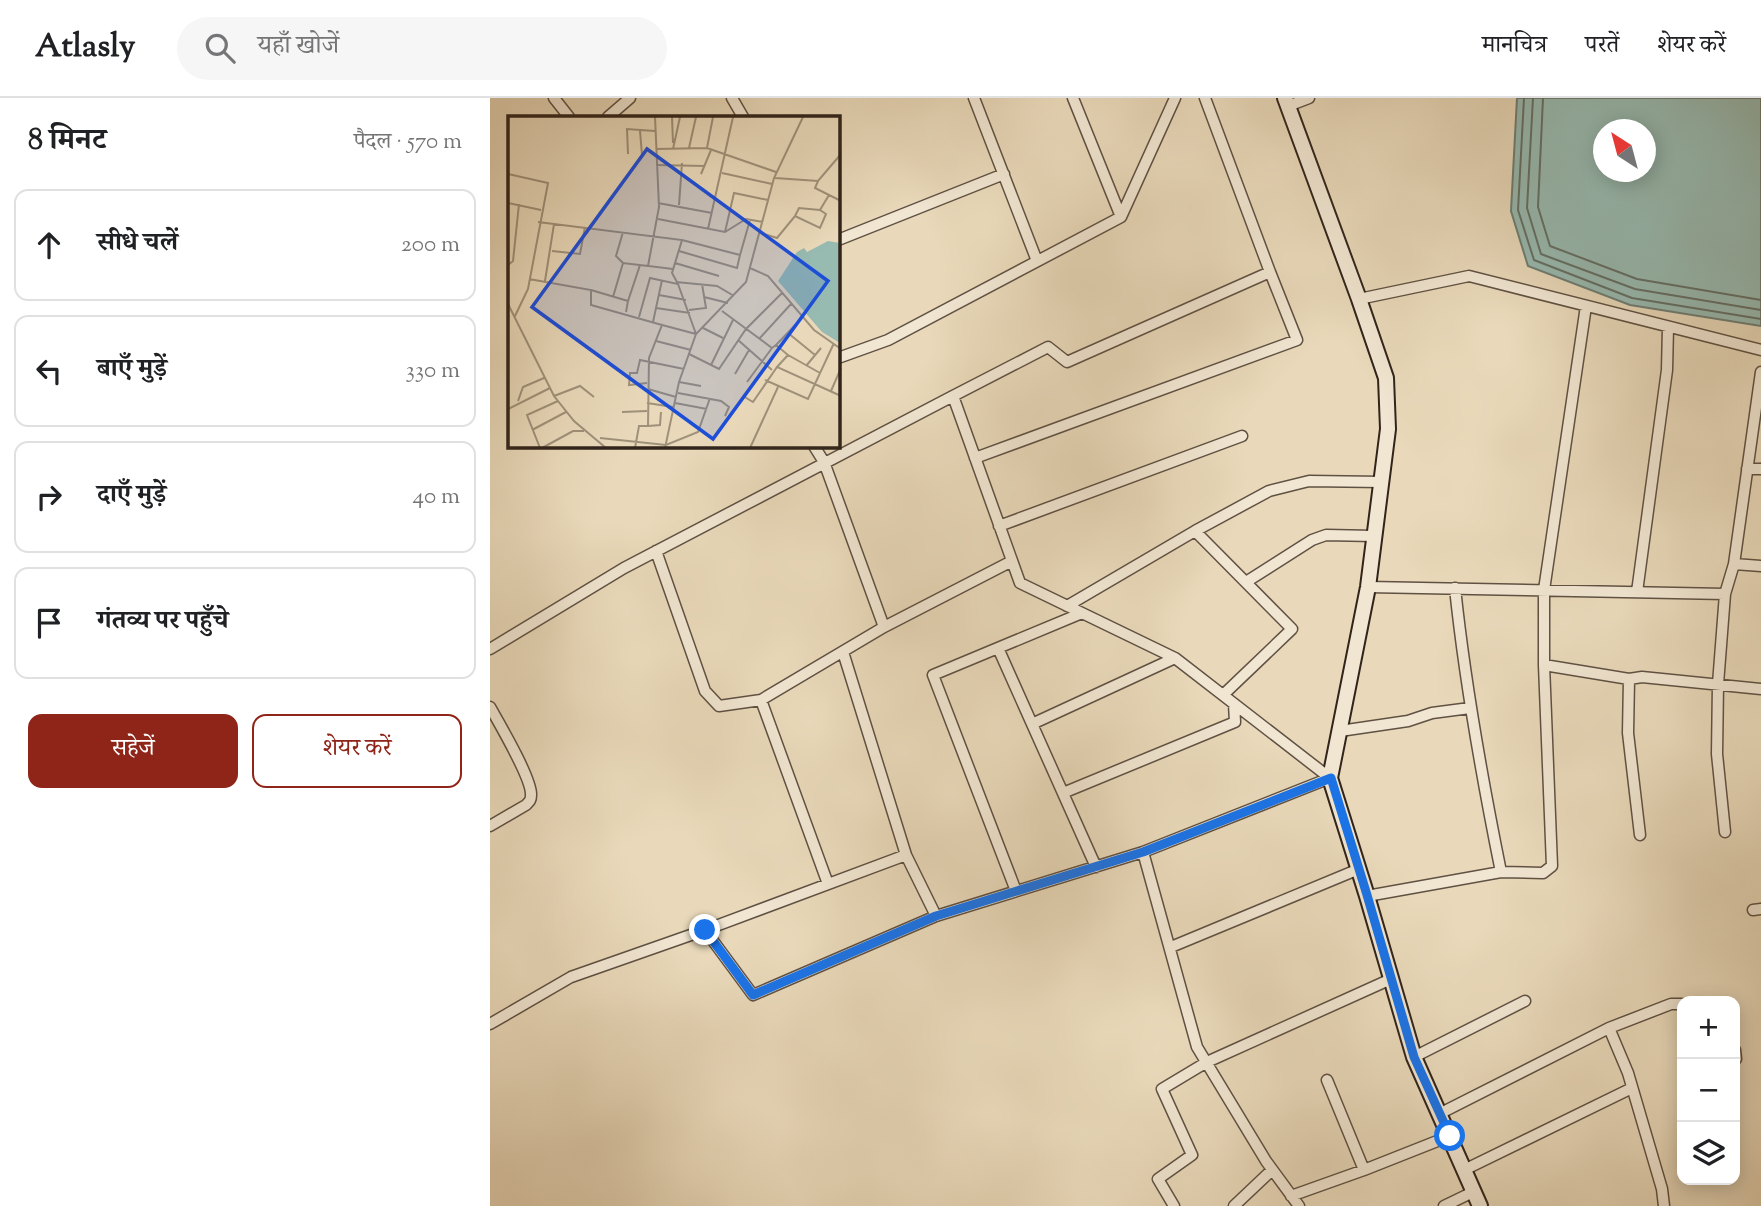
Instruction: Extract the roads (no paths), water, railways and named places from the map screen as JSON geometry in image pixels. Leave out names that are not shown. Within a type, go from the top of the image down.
[{"type":"street","points":[[554,98],[568,116]]},
{"type":"street","points":[[609,116],[630,98]]},
{"type":"street","points":[[732,98],[742,116]]},
{"type":"street","points":[[974,98],[1037,261]]},
{"type":"street","points":[[1073,98],[1121,217]]},
{"type":"street","points":[[840,357],[888,340],[1121,217],[1175,98]]},
{"type":"street","points":[[975,458],[1297,340],[1205,98]]},
{"type":"street","points":[[1310,98],[1287,102],[1386,378],[1388,429],[1368,587],[1331,778],[1414,1057],[1480,1206]]},
{"type":"street","points":[[840,239],[1004,174]]},
{"type":"street","points":[[490,649],[624,568],[1048,347],[1067,362],[1270,272]]},
{"type":"street","points":[[1359,299],[1469,276],[1761,350]]},
{"type":"street","points":[[1367,895],[1501,872],[1544,873],[1552,866],[1544,665],[1544,590],[1586,306]]},
{"type":"street","points":[[1637,592],[1667,370],[1668,327]]},
{"type":"street","points":[[1725,832],[1717,754],[1718,684],[1725,594],[1734,564],[1761,372]]},
{"type":"street","points":[[953,396],[1020,583],[1175,658],[1331,778]]},
{"type":"street","points":[[999,526],[1242,436]]},
{"type":"street","points":[[815,448],[824,463],[884,628]]},
{"type":"street","points":[[1747,469],[1761,469]]},
{"type":"street","points":[[1067,606],[1269,491],[1309,481],[1382,482]]},
{"type":"street","points":[[1195,531],[1292,629],[1223,695]]},
{"type":"street","points":[[1246,582],[1312,540],[1326,535],[1374,536]]},
{"type":"street","points":[[656,551],[705,691],[719,706],[761,700],[884,628],[1012,561]]},
{"type":"street","points":[[1734,564],[1761,566]]},
{"type":"street","points":[[1368,587],[1725,594]]},
{"type":"street","points":[[1455,588],[1461,649],[1481,774],[1501,872]]},
{"type":"street","points":[[1016,891],[933,675],[1082,613]]},
{"type":"street","points":[[998,648],[1096,867]]},
{"type":"street","points":[[843,652],[906,855],[936,916]]},
{"type":"street","points":[[1032,724],[1175,658]]},
{"type":"street","points":[[1544,665],[1629,679],[1642,677],[1761,689]]},
{"type":"street","points":[[1629,679],[1628,733],[1640,835]]},
{"type":"street","points":[[761,700],[828,884]]},
{"type":"street","points":[[1063,793],[1234,722],[1234,704]]},
{"type":"street","points":[[490,707],[525,773],[531,794],[526,805],[490,826]]},
{"type":"street","points":[[1340,731],[1471,708]]},
{"type":"street","points":[[705,930],[753,995],[936,916],[1143,852],[1331,778]]},
{"type":"street","points":[[1143,852],[1197,1046],[1272,1170],[1298,1206]]},
{"type":"street","points":[[490,1024],[571,977],[906,855]]},
{"type":"street","points":[[1171,947],[1359,869]]},
{"type":"street","points":[[1174,1206],[1158,1180],[1192,1155],[1162,1089],[1207,1062],[1391,979]]},
{"type":"street","points":[[1414,1057],[1525,1001]]},
{"type":"street","points":[[1439,1114],[1609,1028],[1677,1004]]},
{"type":"street","points":[[1609,1028],[1629,1073],[1662,1189],[1664,1206]]},
{"type":"street","points":[[1327,1080],[1364,1170]]},
{"type":"street","points":[[1464,1170],[1632,1088]]},
{"type":"street","points":[[1291,1196],[1450,1136]]},
{"type":"street","points":[[1234,1206],[1272,1170]]},
{"type":"street","points":[[1444,1206],[1473,1192]]},
{"type":"water","points":[[1517,98],[1761,98],[1761,326],[1630,305],[1528,266],[1511,211]]}]
